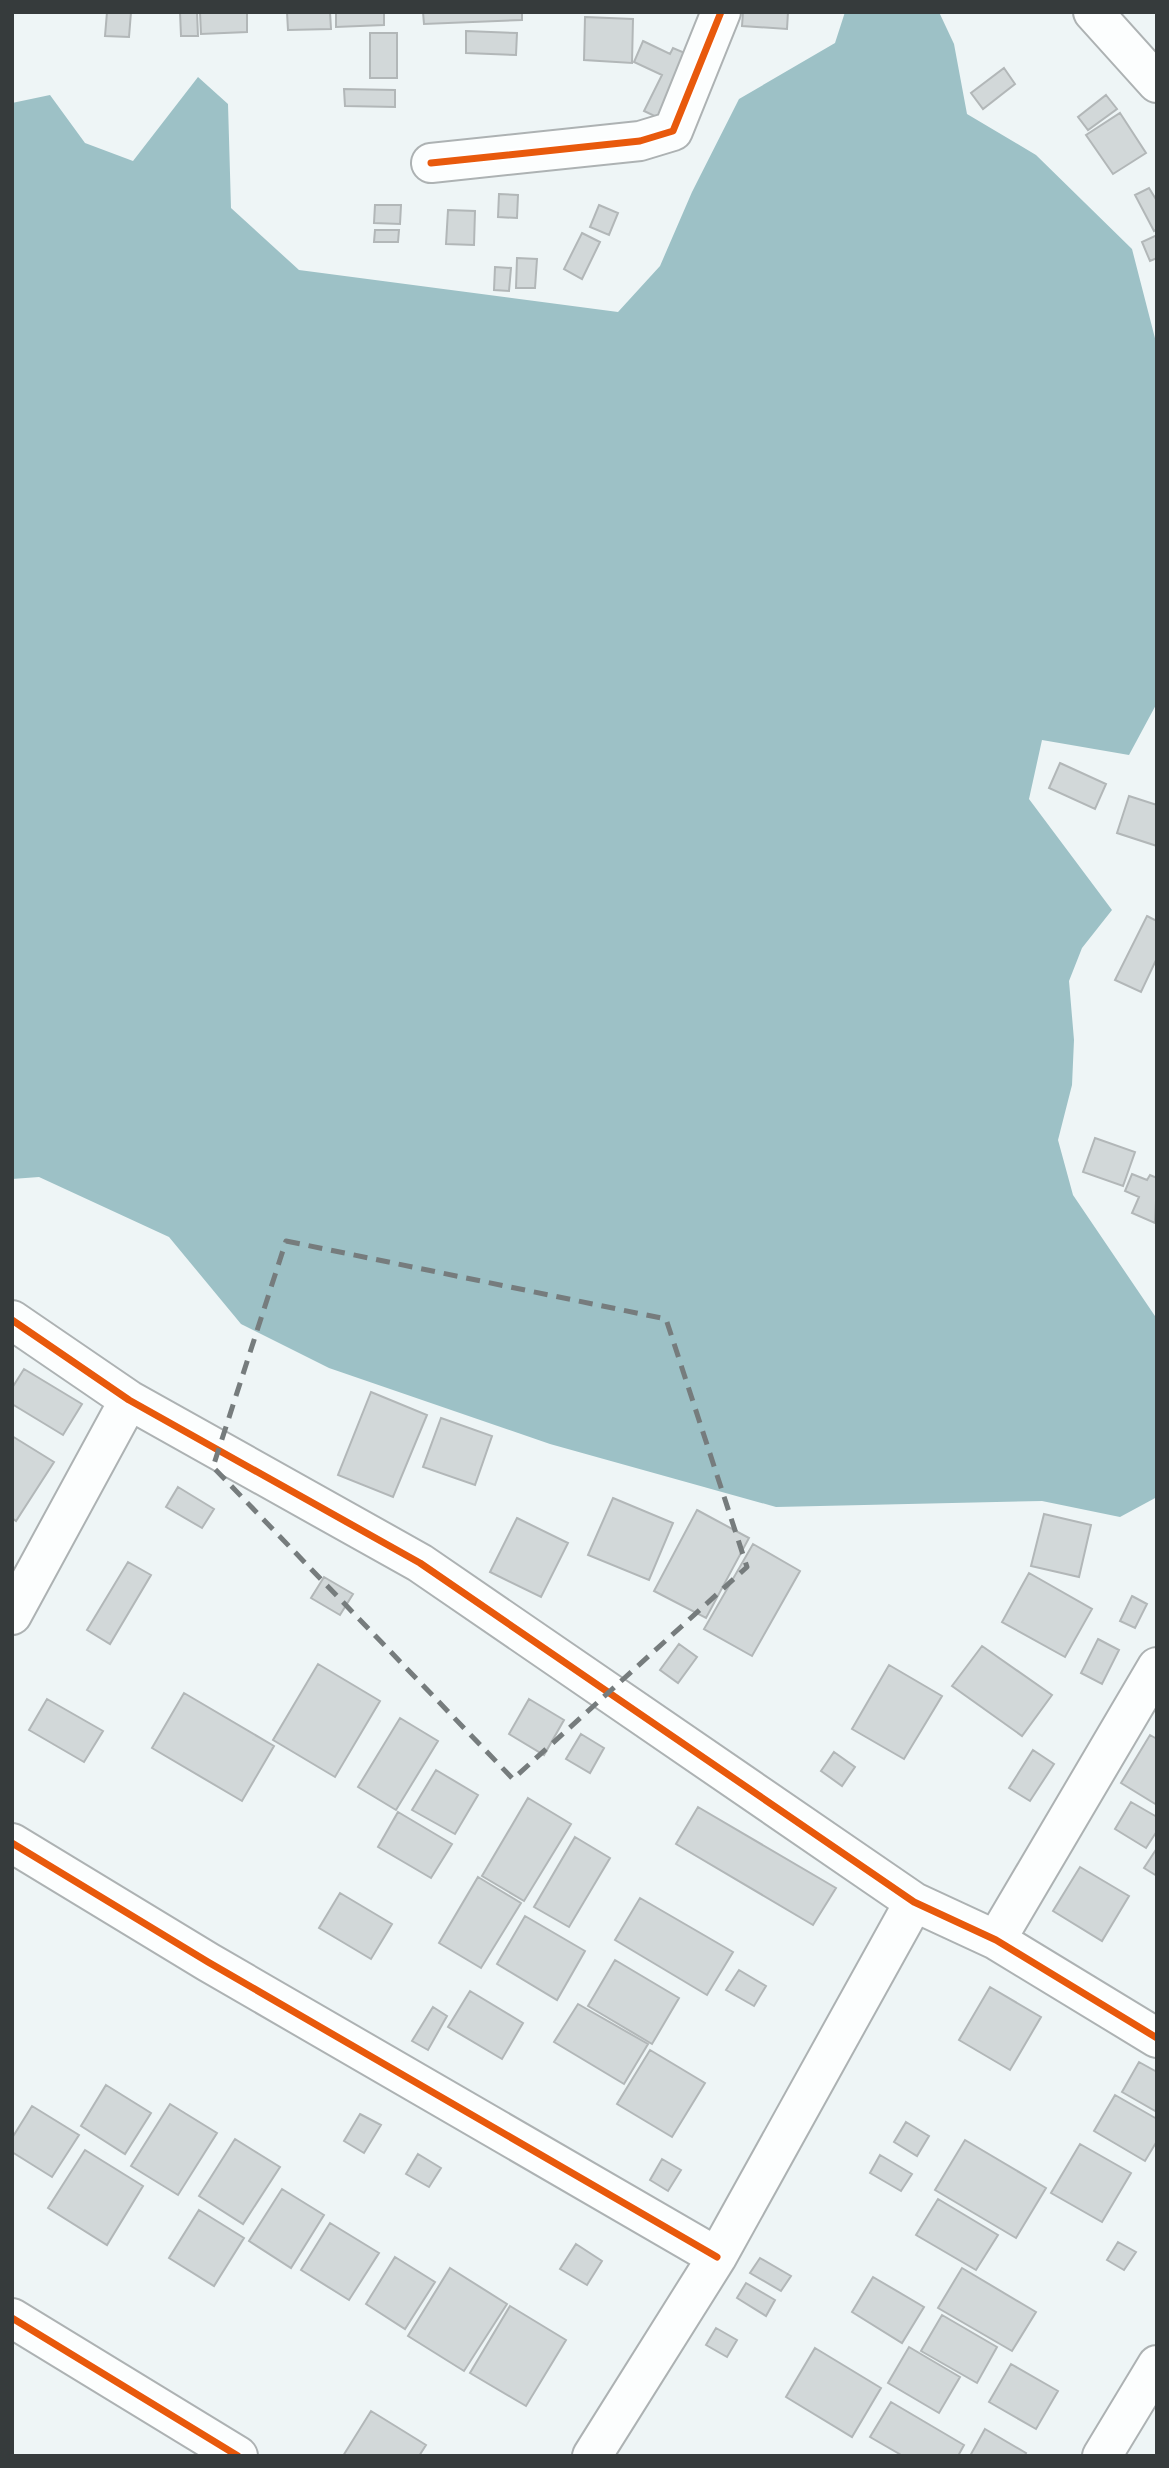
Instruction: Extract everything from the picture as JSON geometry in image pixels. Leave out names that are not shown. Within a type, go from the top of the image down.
[{"type":"street","points":[[431,163],[640,141],[673,131],[721,12]]},
{"type":"street","points":[[1093,12],[1157,83]]},
{"type":"street","points":[[12,1320],[129,1400],[420,1563],[914,1902],[996,1940],[1157,2038]]},
{"type":"street","points":[[12,1615],[129,1400]]},
{"type":"street","points":[[996,1940],[1157,1667]]},
{"type":"street","points":[[12,1843],[208,1962],[717,2257]]},
{"type":"street","points":[[592,2456],[717,2257],[914,1902]]},
{"type":"street","points":[[12,2318],[238,2456]]},
{"type":"street","points":[[1102,2456],[1157,2365]]},
{"type":"highlighted area","points":[[286,1241],[666,1319],[747,1567],[513,1779],[213,1467]]},
{"type":"water","points":[[845,12],[939,12],[954,44],[967,114],[1036,155],[1132,249],[1157,346],[1157,703],[1129,755],[1042,740],[1029,799],[1112,910],[1082,948],[1069,981],[1074,1040],[1072,1085],[1058,1140],[1073,1195],[1157,1319],[1157,1497],[1120,1517],[1042,1501],[776,1507],[550,1444],[329,1368],[241,1324],[169,1237],[39,1177],[12,1179],[12,103],[50,95],[85,143],[133,161],[198,77],[228,104],[231,208],[299,270],[618,312],[660,266],[692,192],[739,99],[835,43]]},
{"type":"building","points":[[107,12],[131,12],[129,37],[105,36]]},
{"type":"building","points":[[180,12],[197,12],[198,36],[181,36]]},
{"type":"building","points":[[200,12],[247,12],[247,32],[201,34]]},
{"type":"building","points":[[287,12],[330,12],[331,29],[288,30]]},
{"type":"building","points":[[336,12],[384,12],[384,25],[336,27]]},
{"type":"building","points":[[423,12],[522,12],[522,20],[424,24]]},
{"type":"building","points":[[743,12],[788,12],[787,29],[742,26]]},
{"type":"building","points":[[585,17],[633,19],[632,63],[584,60]]},
{"type":"building","points":[[466,31],[517,33],[516,55],[466,53]]},
{"type":"building","points":[[370,33],[397,33],[397,78],[370,78]]},
{"type":"building","points":[[643,41],[670,54],[673,48],[692,56],[663,120],[644,111],[662,75],[634,62]]},
{"type":"building","points":[[1004,68],[1015,84],[983,109],[971,93]]},
{"type":"building","points":[[344,89],[395,90],[395,107],[345,106]]},
{"type":"building","points":[[1106,95],[1117,109],[1088,130],[1078,117]]},
{"type":"building","points":[[1120,113],[1146,153],[1113,174],[1086,135]]},
{"type":"building","points":[[1149,188],[1157,201],[1157,229],[1154,231],[1135,195]]},
{"type":"building","points":[[499,194],[518,195],[517,218],[498,217]]},
{"type":"building","points":[[375,205],[401,205],[400,224],[374,223]]},
{"type":"building","points":[[599,205],[618,213],[609,235],[590,227]]},
{"type":"building","points":[[448,210],[475,211],[474,245],[446,244]]},
{"type":"building","points":[[375,230],[399,230],[398,242],[374,242]]},
{"type":"building","points":[[582,233],[600,242],[582,279],[564,269]]},
{"type":"building","points":[[1157,235],[1157,258],[1150,261],[1142,242]]},
{"type":"building","points":[[517,258],[537,259],[535,288],[516,288]]},
{"type":"building","points":[[495,267],[511,268],[509,291],[494,290]]},
{"type":"building","points":[[1060,763],[1106,784],[1095,809],[1049,788]]},
{"type":"building","points":[[1129,796],[1157,805],[1157,846],[1117,833]]},
{"type":"building","points":[[1147,916],[1157,921],[1157,958],[1141,992],[1115,980]]},
{"type":"building","points":[[1095,1138],[1135,1152],[1123,1186],[1083,1172]]},
{"type":"building","points":[[1132,1174],[1147,1180],[1150,1175],[1157,1178],[1155,1223],[1132,1213],[1139,1197],[1125,1191]]},
{"type":"building","points":[[24,1369],[82,1404],[63,1435],[12,1404],[12,1388]]},
{"type":"building","points":[[371,1392],[427,1415],[393,1497],[338,1475]]},
{"type":"building","points":[[441,1418],[492,1436],[475,1485],[423,1467]]},
{"type":"building","points":[[12,1436],[54,1462],[16,1521],[12,1518]]},
{"type":"building","points":[[178,1487],[214,1509],[202,1528],[166,1507]]},
{"type":"building","points":[[613,1498],[673,1523],[649,1580],[588,1555]]},
{"type":"building","points":[[697,1510],[749,1538],[706,1618],[654,1591]]},
{"type":"building","points":[[1044,1514],[1091,1525],[1079,1577],[1031,1566]]},
{"type":"building","points":[[517,1518],[568,1543],[541,1597],[490,1572]]},
{"type":"building","points":[[753,1544],[800,1571],[752,1656],[704,1629]]},
{"type":"building","points":[[128,1562],[151,1575],[110,1644],[87,1630]]},
{"type":"building","points":[[1029,1573],[1092,1609],[1065,1657],[1002,1622]]},
{"type":"building","points":[[324,1577],[353,1594],[340,1615],[311,1598]]},
{"type":"building","points":[[1132,1596],[1147,1604],[1135,1628],[1120,1621]]},
{"type":"building","points":[[1098,1639],[1119,1650],[1102,1684],[1081,1673]]},
{"type":"building","points":[[679,1644],[697,1657],[678,1683],[660,1670]]},
{"type":"building","points":[[982,1646],[1052,1695],[1022,1736],[952,1686]]},
{"type":"building","points":[[318,1664],[380,1701],[335,1777],[273,1740]]},
{"type":"building","points":[[889,1665],[942,1696],[904,1759],[852,1729]]},
{"type":"building","points":[[184,1693],[274,1746],[242,1801],[152,1748]]},
{"type":"building","points":[[47,1699],[103,1731],[84,1762],[29,1730]]},
{"type":"building","points":[[529,1699],[564,1720],[544,1755],[509,1734]]},
{"type":"building","points":[[400,1718],[438,1741],[396,1810],[358,1787]]},
{"type":"building","points":[[581,1734],[604,1748],[590,1773],[566,1759]]},
{"type":"building","points":[[1150,1735],[1157,1739],[1157,1805],[1121,1783]]},
{"type":"building","points":[[1033,1750],[1054,1764],[1030,1801],[1009,1788]]},
{"type":"building","points":[[834,1752],[855,1767],[842,1786],[821,1771]]},
{"type":"building","points":[[436,1770],[478,1795],[455,1834],[412,1810]]},
{"type":"building","points":[[528,1798],[571,1824],[524,1901],[482,1876]]},
{"type":"building","points":[[1131,1802],[1157,1817],[1157,1831],[1146,1848],[1115,1829]]},
{"type":"building","points":[[698,1807],[836,1888],[813,1925],[676,1844]]},
{"type":"building","points":[[398,1812],[452,1844],[431,1878],[378,1847]]},
{"type":"building","points":[[575,1837],[610,1858],[569,1927],[534,1907]]},
{"type":"building","points":[[1157,1848],[1157,1876],[1144,1868]]},
{"type":"building","points":[[1080,1867],[1129,1896],[1102,1941],[1053,1911]]},
{"type":"building","points":[[478,1877],[521,1903],[481,1968],[439,1943]]},
{"type":"building","points":[[340,1893],[392,1924],[371,1959],[319,1928]]},
{"type":"building","points":[[640,1898],[733,1952],[707,1995],[615,1940]]},
{"type":"building","points":[[525,1916],[585,1951],[557,2000],[497,1964]]},
{"type":"building","points":[[615,1960],[679,1998],[652,2044],[588,2006]]},
{"type":"building","points":[[739,1970],[766,1986],[754,2006],[726,1990]]},
{"type":"building","points":[[990,1987],[1041,2017],[1010,2070],[959,2040]]},
{"type":"building","points":[[470,1991],[523,2023],[502,2059],[448,2027]]},
{"type":"building","points":[[578,2004],[648,2044],[624,2084],[554,2042]]},
{"type":"building","points":[[433,2007],[447,2016],[428,2050],[412,2041]]},
{"type":"building","points":[[650,2050],[705,2083],[672,2137],[617,2104]]},
{"type":"building","points":[[1139,2062],[1157,2072],[1157,2112],[1122,2092]]},
{"type":"building","points":[[106,2085],[151,2113],[125,2154],[81,2126]]},
{"type":"building","points":[[1115,2095],[1157,2119],[1157,2141],[1145,2161],[1094,2131]]},
{"type":"building","points":[[170,2104],[217,2133],[178,2195],[131,2166]]},
{"type":"building","points":[[32,2106],[79,2135],[52,2177],[12,2152],[12,2138]]},
{"type":"building","points":[[360,2114],[381,2125],[364,2153],[344,2141]]},
{"type":"building","points":[[906,2122],[929,2136],[917,2156],[894,2142]]},
{"type":"building","points":[[235,2139],[280,2167],[243,2224],[199,2196]]},
{"type":"building","points":[[965,2140],[1046,2188],[1016,2238],[935,2190]]},
{"type":"building","points":[[1080,2144],[1131,2173],[1102,2222],[1051,2193]]},
{"type":"building","points":[[85,2150],[143,2186],[107,2245],[48,2208]]},
{"type":"building","points":[[418,2154],[441,2168],[429,2187],[406,2174]]},
{"type":"building","points":[[880,2155],[912,2174],[901,2191],[870,2173]]},
{"type":"building","points":[[662,2159],[681,2170],[668,2191],[650,2180]]},
{"type":"building","points":[[282,2189],[324,2215],[291,2268],[249,2241]]},
{"type":"building","points":[[938,2199],[998,2235],[976,2270],[916,2235]]},
{"type":"building","points":[[199,2210],[244,2238],[214,2286],[169,2258]]},
{"type":"building","points":[[330,2223],[379,2253],[349,2300],[301,2270]]},
{"type":"building","points":[[1118,2242],[1136,2252],[1124,2270],[1107,2260]]},
{"type":"building","points":[[576,2244],[602,2261],[587,2285],[560,2269]]},
{"type":"building","points":[[395,2257],[435,2282],[405,2329],[366,2304]]},
{"type":"building","points":[[760,2258],[791,2276],[781,2291],[750,2273]]},
{"type":"building","points":[[450,2268],[507,2304],[464,2371],[408,2336]]},
{"type":"building","points":[[962,2268],[1036,2312],[1012,2351],[938,2308]]},
{"type":"building","points":[[873,2277],[924,2307],[902,2343],[852,2312]]},
{"type":"building","points":[[746,2283],[775,2300],[766,2316],[737,2298]]},
{"type":"building","points":[[510,2306],[566,2340],[526,2406],[470,2373]]},
{"type":"building","points":[[942,2315],[997,2347],[977,2383],[921,2351]]},
{"type":"building","points":[[716,2328],[737,2340],[727,2357],[706,2345]]},
{"type":"building","points":[[909,2347],[960,2377],[939,2413],[888,2383]]},
{"type":"building","points":[[815,2348],[881,2388],[852,2437],[786,2397]]},
{"type":"building","points":[[1011,2364],[1058,2391],[1036,2429],[989,2402]]},
{"type":"building","points":[[891,2402],[964,2445],[958,2456],[903,2456],[870,2437]]},
{"type":"building","points":[[371,2411],[426,2445],[419,2456],[343,2456]]},
{"type":"building","points":[[985,2429],[1026,2453],[1024,2456],[970,2456]]},
{"type":"cycle path","points":[[431,163],[640,141],[673,131],[721,12]]},
{"type":"cycle path","points":[[12,1320],[129,1400],[420,1563],[914,1902],[996,1940],[1157,2038]]},
{"type":"cycle path","points":[[12,1843],[208,1962],[717,2257]]},
{"type":"cycle path","points":[[12,2318],[238,2456]]}]
